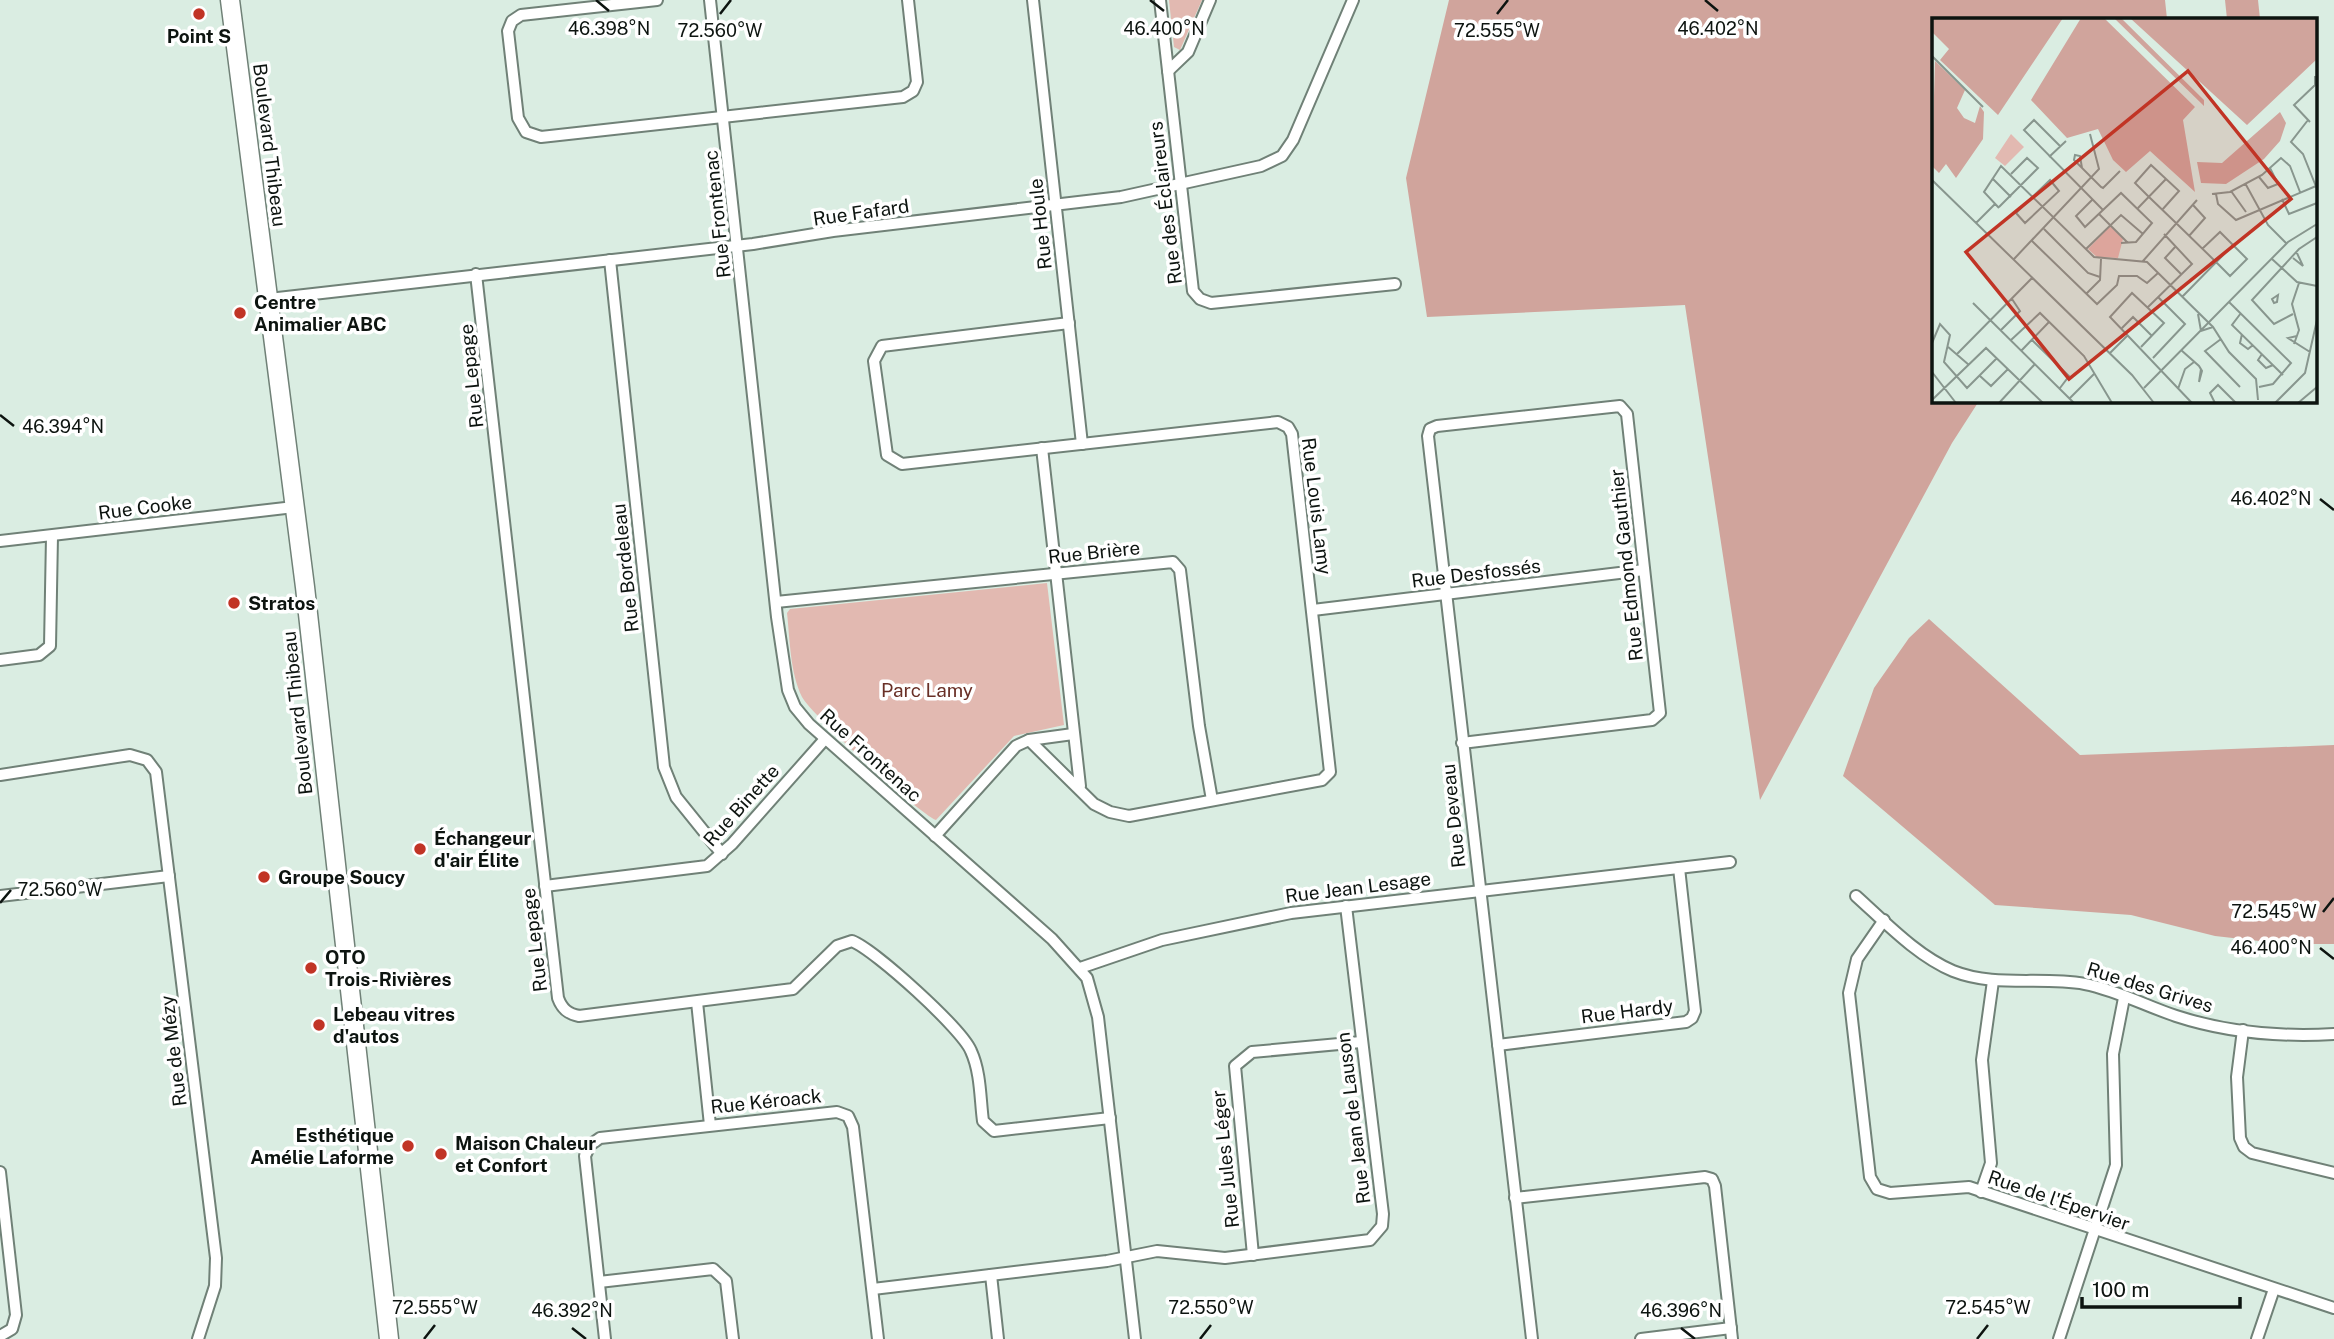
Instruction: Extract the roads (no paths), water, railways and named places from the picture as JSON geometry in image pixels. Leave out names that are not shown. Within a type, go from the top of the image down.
[{"type":"main road","name":"Boulevard Thibeau","points":[[230,0],[294,507],[389,1339]]},
{"type":"street","points":[[657,0],[521,15],[514,19],[508,31],[520,123],[526,132],[541,137],[910,94],[917,79],[908,0]]},
{"type":"street","name":"Rue Frontenac","points":[[710,0],[776,602],[789,694],[801,715],[825,739],[1052,939],[1080,968],[1090,985],[1096,1005],[1135,1339]]},
{"type":"street","name":"Rue Houle","points":[[1033,0],[1082,444]]},
{"type":"street","name":"Rue des Éclaireurs","points":[[1160,0],[1191,286],[1200,299],[1211,303],[1395,284]]},
{"type":"street","points":[[1168,71],[1188,52],[1210,0]]},
{"type":"street","name":"Rue Fafard","points":[[269,299],[738,245],[1121,197],[1261,166],[1282,156],[1293,140],[1353,0]]},
{"type":"street","name":"Rue Bordeleau","points":[[610,260],[664,767],[676,797],[722,854]]},
{"type":"street","name":"Rue Lepage","points":[[477,274],[558,998],[565,1011],[579,1016],[797,988],[837,946],[852,941],[946,1018],[963,1037],[975,1062],[983,1121],[987,1128],[995,1131],[1110,1118]]},
{"type":"street","name":"Rue Louis Lamy","points":[[1029,740],[1099,807],[1129,816],[1322,780],[1331,772],[1292,434],[1285,425],[1278,422],[902,464],[893,461],[884,449],[875,355],[882,346],[895,342],[1069,323]]},
{"type":"street","name":"Rue Edmond Gauthier","points":[[1430,429],[1617,405],[1628,414],[1661,709],[1658,716],[1652,720],[1462,743]]},
{"type":"street","name":"Rue Deveau","points":[[1430,429],[1428,441],[1444,594],[1532,1339]]},
{"type":"street","points":[[1042,448],[1080,786]]},
{"type":"street","name":"Rue Cooke","points":[[0,541],[294,507]]},
{"type":"street","points":[[0,660],[39,655],[50,646],[52,536]]},
{"type":"street","name":"Rue Brière","points":[[776,602],[1170,561],[1179,567],[1199,726],[1212,800]]},
{"type":"street","name":"Rue Desfossés","points":[[1313,610],[1644,570]]},
{"type":"street","points":[[934,835],[1012,750],[1029,740],[1073,734]]},
{"type":"street","name":"Rue Binette","points":[[545,886],[694,870],[708,866],[722,854],[825,739]]},
{"type":"street","name":"Rue de Mézy","points":[[0,775],[130,755],[147,760],[157,778],[216,1258],[215,1286],[198,1339]]},
{"type":"street","name":"Rue Jean Lesage","points":[[1080,968],[1127,950],[1266,917],[1730,862]]},
{"type":"street","name":"Rue Hardy","points":[[1498,1045],[1686,1022],[1692,1018],[1695,1012],[1679,868]]},
{"type":"street","points":[[0,896],[169,876]]},
{"type":"street","name":"Rue des Grives","points":[[1856,896],[1942,966],[1993,981],[2074,983],[2183,1018],[2243,1030],[2334,1034]]},
{"type":"street","name":"Rue Jean de Lauson","points":[[873,1289],[1157,1251],[1211,1259],[1363,1243],[1380,1229],[1383,1214],[1346,906]]},
{"type":"street","name":"Rue de l'Épervier","points":[[1884,920],[1857,959],[1849,993],[1870,1177],[1877,1189],[1890,1194],[1962,1186],[2334,1308]]},
{"type":"street","points":[[1981,1192],[1992,1163],[1982,1060],[1993,981]]},
{"type":"street","points":[[2059,1339],[2116,1165],[2113,1054],[2124,998]]},
{"type":"street","points":[[697,1002],[710,1125]]},
{"type":"street","points":[[2243,1030],[2237,1077],[2240,1138],[2244,1147],[2264,1156],[2334,1173]]},
{"type":"street","name":"Rue Jules Léger","points":[[1253,1255],[1234,1066],[1252,1052],[1362,1042]]},
{"type":"street","name":"Rue Kéroack","points":[[599,1282],[585,1156],[590,1144],[600,1138],[837,1112],[848,1116],[853,1127],[878,1339]]},
{"type":"street","points":[[0,1172],[16,1315],[12,1329],[0,1336]]},
{"type":"street","points":[[1515,1198],[1705,1177],[1712,1179],[1732,1334],[1640,1339]]},
{"type":"street","points":[[605,1339],[599,1282],[713,1269],[726,1281],[733,1339]]},
{"type":"street","points":[[991,1275],[998,1339]]},
{"type":"street","points":[[2257,1339],[2274,1289]]},
{"type":"place","name":"Point S","points":[[199,14]]},
{"type":"place","name":"Centre Animalier ABC","points":[[240,313]]},
{"type":"place","name":"Stratos","points":[[234,603]]},
{"type":"place","name":"Échangeur d'air Élite","points":[[420,849]]},
{"type":"place","name":"Groupe Soucy","points":[[264,877]]},
{"type":"place","name":"OTO Trois-Rivières","points":[[311,968]]},
{"type":"place","name":"Lebeau vitres d'autos","points":[[319,1025]]},
{"type":"place","name":"Esthétique Amélie Laforme","points":[[408,1146]]},
{"type":"place","name":"Maison Chaleur et Confort","points":[[441,1154]]},
{"type":"park label","name":"Parc Lamy","points":[[927,690]]}]
